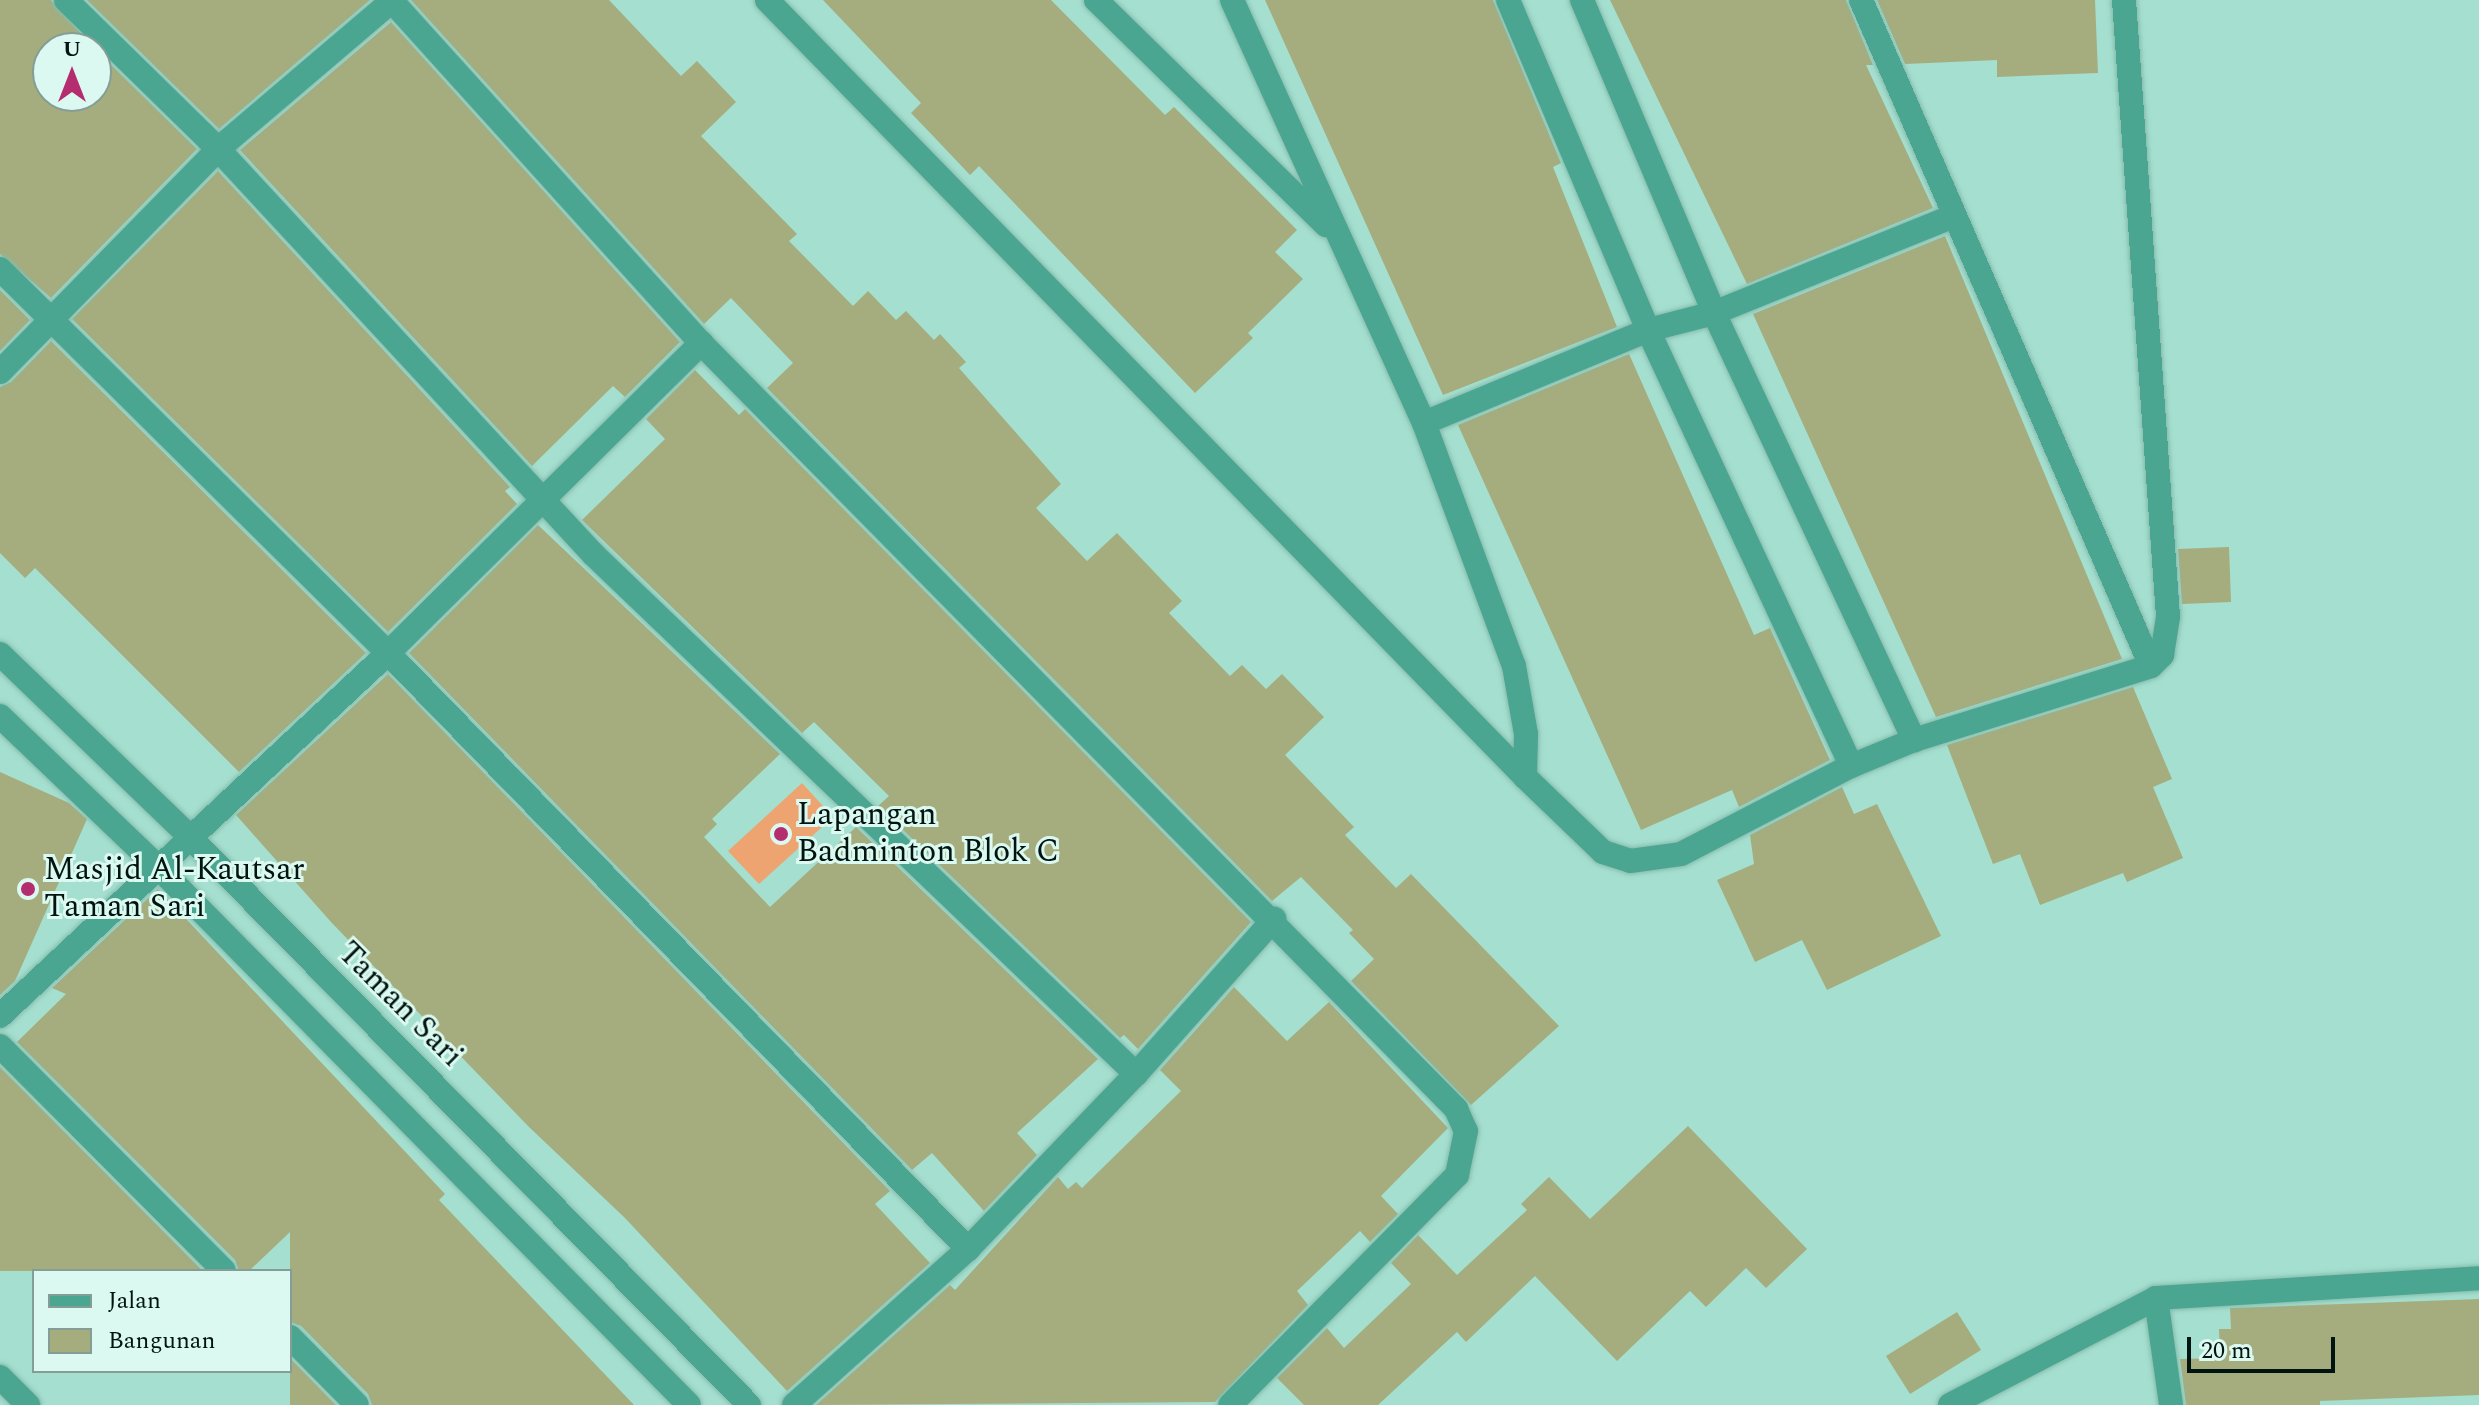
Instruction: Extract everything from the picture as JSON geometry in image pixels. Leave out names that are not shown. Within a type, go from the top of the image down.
[{"type":"street","points":[[66,0],[218,149],[593,554],[1136,1074]]},
{"type":"street","points":[[0,372],[218,149],[391,0],[701,343],[1274,919],[1456,1109],[1466,1131],[1464,1153],[1457,1175],[1230,1405]]},
{"type":"street","points":[[767,0],[1525,777],[1603,852],[1630,861],[1681,854],[1851,766],[1914,740],[2151,666],[2162,655],[2168,616],[2124,0]]},
{"type":"street","points":[[1096,0],[1337,235]]},
{"type":"street","points":[[1232,0],[1424,423],[1514,666],[1526,734],[1525,777]]},
{"type":"street","points":[[1508,0],[1648,330],[1851,766]]},
{"type":"street","points":[[1582,0],[1714,313],[1914,740]]},
{"type":"street","points":[[1861,0],[1952,217],[2151,666]]},
{"type":"street","points":[[1879,0],[1881,46]]},
{"type":"street","points":[[1424,423],[1648,330],[1714,313],[1952,217]]},
{"type":"street","points":[[0,269],[388,653],[968,1249]]},
{"type":"street","points":[[0,1016],[388,653],[542,496],[701,343]]},
{"type":"street","name":"Taman Sari","points":[[0,654],[190,837],[749,1405]]},
{"type":"street","points":[[0,716],[157,866],[689,1405]]},
{"type":"street","points":[[794,1405],[968,1249],[1136,1074],[1274,919]]},
{"type":"street","points":[[0,1046],[222,1269]]},
{"type":"street","points":[[1950,1405],[2156,1298],[2479,1278]]},
{"type":"street","points":[[2156,1298],[2171,1405]]},
{"type":"street","points":[[292,1339],[357,1405]]},
{"type":"street","points":[[0,1377],[28,1405]]},
{"type":"shaded area","name":"Lapangan Badminton Blok C","points":[[802,783],[833,817],[759,884],[728,851]]},
{"type":"building","points":[[0,0],[51,0],[80,32],[32,32],[32,112],[112,112],[112,66],[197,149],[51,298],[0,254]]},
{"type":"building","points":[[87,0],[370,0],[219,129]]},
{"type":"building","points":[[411,0],[609,0],[681,76],[697,61],[736,102],[701,136],[797,234],[789,241],[853,306],[868,291],[896,320],[906,311],[934,340],[940,334],[966,362],[959,368],[1061,484],[1036,508],[1087,561],[1117,533],[1182,601],[1169,613],[1230,676],[1242,665],[1266,689],[1282,674],[1324,717],[1285,755],[1354,827],[1345,835],[1396,888],[1411,874],[1559,1026],[1471,1105],[1351,981],[1374,959],[1349,933],[1353,930],[1301,877],[1272,901],[767,388],[793,363],[731,298],[704,324]]},
{"type":"building","points":[[823,0],[1051,0],[1165,115],[1174,107],[1297,230],[1275,252],[1303,279],[1248,333],[1253,338],[1195,393],[979,166],[970,175],[911,113],[921,103]]},
{"type":"building","points":[[1265,0],[1493,0],[1561,163],[1553,167],[1617,327],[1443,395]]},
{"type":"building","points":[[1610,0],[1846,0],[1873,65],[1866,65],[1933,208],[1747,284]]},
{"type":"building","points":[[1877,0],[2095,0],[2098,73],[1997,77],[1997,60],[1905,64]]},
{"type":"building","points":[[391,22],[680,342],[625,397],[613,386],[532,466],[240,150]]},
{"type":"building","points":[[218,171],[510,487],[505,491],[517,504],[388,632],[72,319]]},
{"type":"building","points":[[1945,236],[2122,659],[1936,717],[1753,314]]},
{"type":"building","points":[[0,290],[30,320],[0,351]]},
{"type":"building","points":[[51,341],[366,653],[239,772],[35,568],[25,578],[0,553],[0,387],[11,382]]},
{"type":"building","points":[[1629,354],[1754,635],[1770,628],[1830,760],[1739,807],[1732,790],[1641,830],[1458,425]]},
{"type":"building","points":[[695,370],[739,415],[745,409],[1251,922],[1138,1049],[1124,1035],[1120,1038],[878,806],[889,796],[814,722],[802,733],[582,520],[665,439],[646,419]]},
{"type":"building","points":[[538,525],[780,754],[712,819],[717,824],[704,837],[770,907],[856,827],[1098,1059],[1017,1133],[1037,1155],[984,1211],[932,1153],[912,1170],[409,653]]},
{"type":"building","points":[[2229,547],[2231,602],[2182,604],[2178,549]]},
{"type":"building","points":[[388,674],[890,1191],[875,1204],[930,1263],[787,1391],[625,1218],[529,1127],[331,922],[236,815]]},
{"type":"building","points":[[2133,687],[2172,779],[2153,787],[2183,858],[2127,882],[2123,873],[2040,905],[2020,854],[1993,864],[1947,745]]},
{"type":"building","name":"Masjid Al-Kautsar Taman Sari","points":[[0,772],[69,803],[87,819],[15,981],[0,995]]},
{"type":"building","points":[[1842,787],[1854,814],[1877,804],[1941,936],[1827,990],[1802,940],[1755,962],[1717,880],[1754,864],[1750,835]]},
{"type":"building","points":[[158,889],[445,1194],[439,1200],[634,1405],[372,1405],[368,1394],[301,1326],[292,1323],[290,1232],[251,1269],[238,1269],[235,1260],[17,1042],[66,994],[52,988]]},
{"type":"building","points":[[1234,987],[1287,1041],[1329,1002],[1448,1128],[1381,1196],[1398,1214],[1370,1242],[1360,1231],[1297,1291],[1308,1305],[1215,1402],[816,1405],[950,1285],[955,1290],[1058,1177],[1068,1189],[1076,1182],[1082,1188],[1181,1091],[1160,1070]]},
{"type":"building","points":[[0,1067],[201,1269],[0,1271]]},
{"type":"building","points":[[1688,1126],[1807,1249],[1766,1288],[1746,1268],[1706,1307],[1690,1291],[1617,1361],[1535,1276],[1466,1342],[1457,1332],[1378,1405],[1304,1405],[1277,1378],[1327,1328],[1344,1348],[1411,1284],[1391,1263],[1418,1235],[1457,1275],[1527,1210],[1521,1204],[1549,1177],[1590,1219]]},
{"type":"building","points":[[2479,1299],[2479,1395],[2320,1401],[2320,1405],[2186,1405],[2180,1359],[2220,1358],[2219,1329],[2231,1329],[2230,1308]]},
{"type":"building","points":[[1957,1312],[1981,1350],[1910,1394],[1886,1356]]},
{"type":"building","points":[[292,1360],[336,1405],[290,1405]]},
{"type":"place","name":"Lapangan Badminton Blok C","points":[[781,834]]},
{"type":"place","name":"Masjid Al-Kautsar Taman Sari","points":[[28,889]]}]
